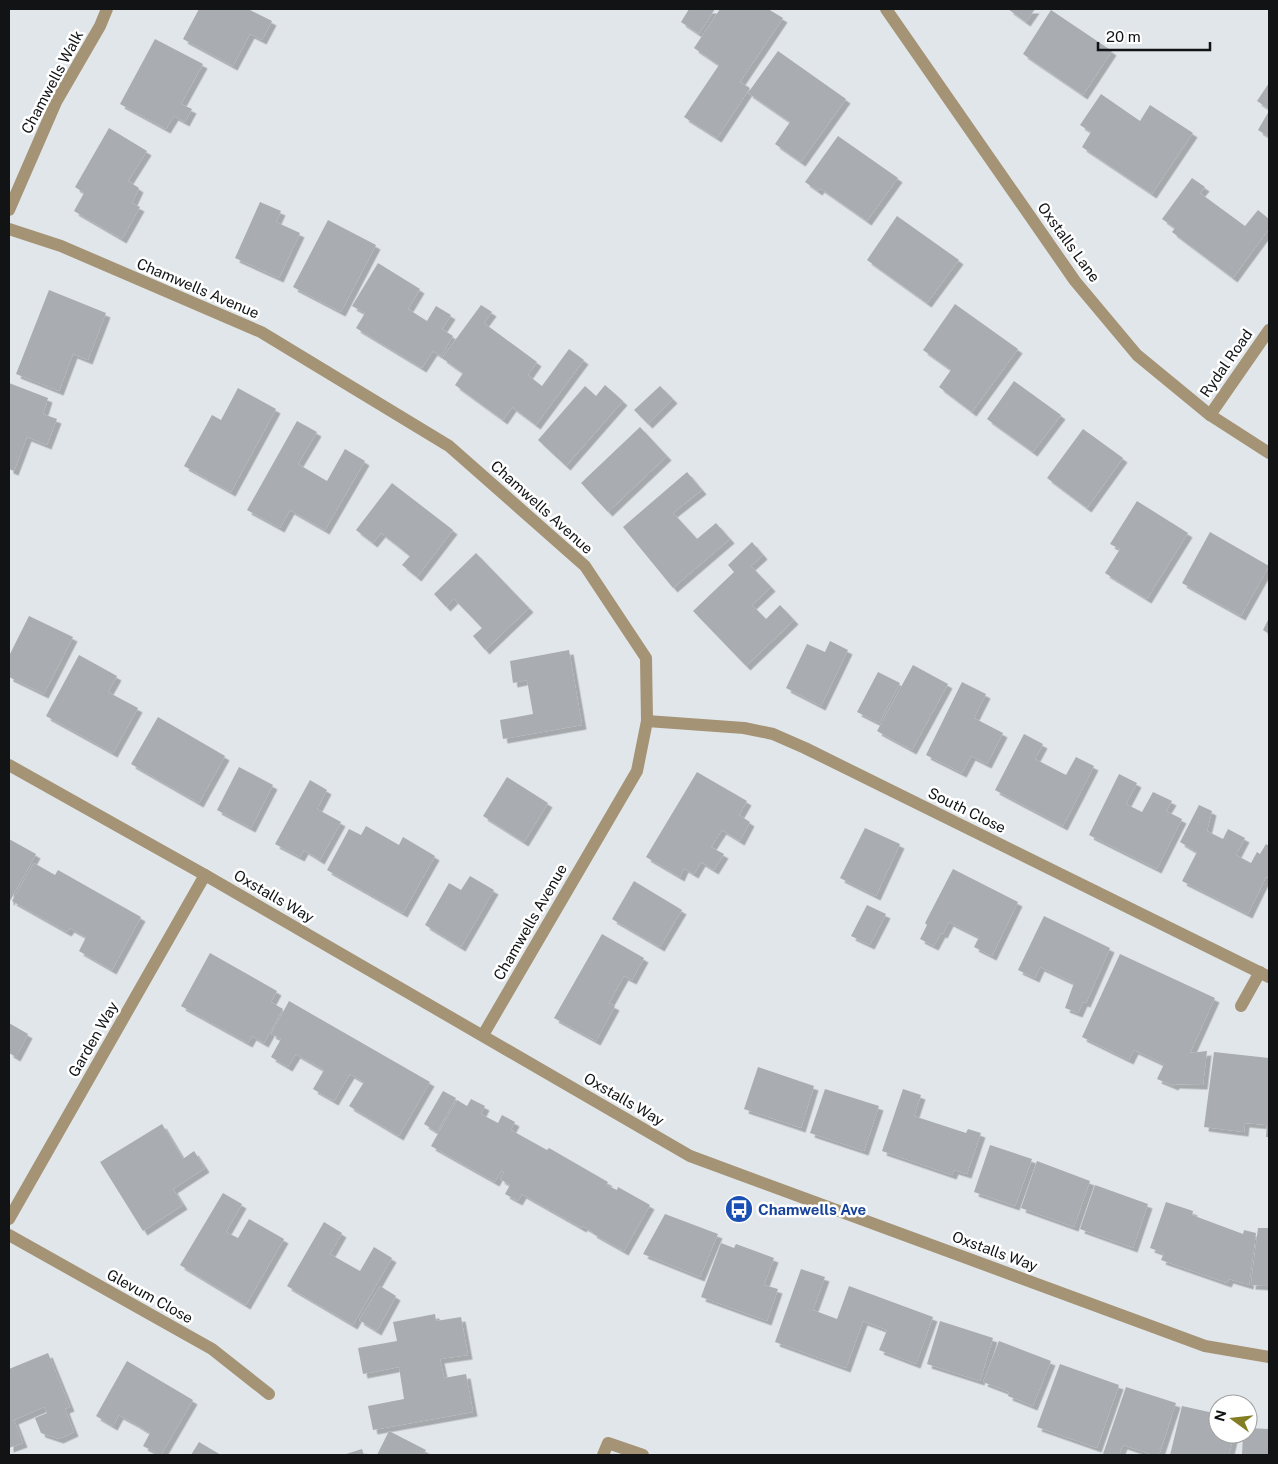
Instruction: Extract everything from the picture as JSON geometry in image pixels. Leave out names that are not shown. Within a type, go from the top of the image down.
[{"type":"street","name":"Chamwells Walk","points":[[10,202],[56,102],[100,26],[107,9]]},
{"type":"street","name":"Oxstalls Lane","points":[[886,9],[1075,281],[1137,355],[1210,415],[1269,454]]},
{"type":"street","name":"Chamwells Avenue","points":[[9,230],[61,246],[261,332],[449,446],[585,566],[646,658],[648,721],[637,771],[483,1036]]},
{"type":"street","name":"Rydal Road","points":[[1210,415],[1269,330]]},
{"type":"street","name":"South Close","points":[[648,721],[744,728],[773,734],[805,748],[1264,975],[1241,1006]]},
{"type":"street","name":"Oxstalls Way","points":[[9,766],[205,875],[690,1156],[1205,1346],[1269,1357]]},
{"type":"street","name":"Garden Way","points":[[9,1219],[205,875]]},
{"type":"street","name":"Glevum Close","points":[[9,1235],[212,1349],[269,1394]]},
{"type":"street","points":[[603,1455],[608,1443],[643,1455]]},
{"type":"building","points":[[199,9],[248,9],[272,21],[262,40],[250,34],[233,66],[183,39]]},
{"type":"building","points":[[689,9],[715,9],[699,34],[681,22]]},
{"type":"building","points":[[720,9],[768,9],[783,18],[740,82],[750,88],[717,138],[684,117],[719,65],[694,48]]},
{"type":"building","points":[[1008,9],[1035,9],[1026,22]]},
{"type":"building","points":[[1051,10],[1112,51],[1083,95],[1023,54]]},
{"type":"building","points":[[155,39],[203,64],[181,104],[192,109],[185,122],[174,116],[166,129],[120,104]]},
{"type":"building","points":[[778,51],[846,99],[801,162],[775,144],[790,122],[748,93]]},
{"type":"building","points":[[1269,83],[1269,109],[1257,101]]},
{"type":"building","points":[[1101,94],[1140,121],[1150,105],[1193,133],[1152,194],[1082,147],[1091,132],[1080,125]]},
{"type":"building","points":[[1269,111],[1269,137],[1258,130]]},
{"type":"building","points":[[109,128],[147,151],[128,181],[139,188],[132,203],[140,207],[122,239],[74,211],[84,193],[75,187]]},
{"type":"building","points":[[838,136],[898,178],[867,221],[820,188],[818,191],[805,182]]},
{"type":"building","points":[[1192,178],[1205,187],[1200,193],[1245,226],[1258,210],[1269,219],[1269,229],[1233,278],[1172,232],[1175,228],[1162,219]]},
{"type":"building","points":[[260,202],[281,211],[276,222],[300,233],[279,278],[235,258]]},
{"type":"building","points":[[897,216],[959,260],[927,303],[867,260]]},
{"type":"building","points":[[328,220],[376,245],[341,312],[293,287]]},
{"type":"building","points":[[378,263],[420,289],[408,309],[427,321],[436,306],[451,315],[442,329],[453,336],[441,356],[433,351],[422,368],[356,328],[365,313],[352,306]]},
{"type":"building","points":[[49,290],[106,313],[88,360],[73,354],[59,391],[16,374]]},
{"type":"building","points":[[955,304],[1018,349],[972,412],[939,387],[951,370],[923,350]]},
{"type":"building","points":[[481,305],[492,312],[484,323],[537,362],[528,375],[542,386],[569,349],[584,360],[536,425],[512,407],[503,420],[455,385],[463,373],[442,358]]},
{"type":"building","points":[[1014,381],[1061,415],[1033,452],[987,419]]},
{"type":"building","points":[[9,383],[48,398],[43,414],[57,419],[47,445],[27,437],[14,471],[9,469]]},
{"type":"building","points":[[605,385],[623,401],[566,466],[538,440],[585,386],[596,396]]},
{"type":"building","points":[[660,386],[673,399],[648,424],[634,410]]},
{"type":"building","points":[[238,388],[276,409],[231,492],[184,466],[212,415],[221,420]]},
{"type":"building","points":[[297,421],[317,432],[298,464],[327,481],[345,449],[365,461],[325,530],[290,510],[280,528],[247,510]]},
{"type":"building","points":[[640,427],[667,456],[608,512],[581,483]]},
{"type":"building","points":[[1083,429],[1123,458],[1087,508],[1047,478]]},
{"type":"building","points":[[687,472],[702,490],[673,513],[697,539],[716,523],[730,539],[673,588],[623,527]]},
{"type":"building","points":[[392,483],[453,530],[417,577],[402,565],[410,556],[394,543],[381,533],[373,543],[356,530]]},
{"type":"building","points":[[1137,501],[1188,533],[1147,599],[1105,573],[1120,549],[1110,544]]},
{"type":"building","points":[[1210,532],[1269,566],[1241,616],[1182,583]]},
{"type":"building","points":[[752,542],[763,555],[751,566],[771,587],[752,605],[766,619],[780,605],[794,620],[746,666],[693,611],[734,572],[728,565]]},
{"type":"building","points":[[476,553],[529,608],[485,650],[473,636],[482,628],[454,599],[446,607],[434,594]]},
{"type":"building","points":[[29,616],[73,637],[44,694],[9,677],[9,656]]},
{"type":"building","points":[[1269,618],[1269,634],[1263,630]]},
{"type":"building","points":[[830,641],[848,650],[821,706],[786,688],[807,644],[825,652]]},
{"type":"building","points":[[569,650],[582,725],[503,739],[500,720],[533,714],[527,680],[513,683],[510,661]]},
{"type":"building","points":[[79,655],[117,676],[108,692],[138,708],[113,753],[46,716]]},
{"type":"building","points":[[913,665],[948,684],[912,750],[877,731]]},
{"type":"building","points":[[878,672],[900,683],[879,723],[857,712]]},
{"type":"building","points":[[962,682],[986,694],[974,718],[1003,733],[987,764],[971,756],[962,773],[926,755]]},
{"type":"building","points":[[158,717],[225,756],[199,803],[131,764]]},
{"type":"building","points":[[1024,734],[1043,744],[1035,759],[1066,775],[1076,757],[1094,766],[1063,826],[995,790]]},
{"type":"building","points":[[239,767],[273,785],[251,828],[217,810]]},
{"type":"building","points":[[697,772],[747,801],[739,815],[750,822],[740,841],[722,830],[711,847],[724,854],[714,870],[701,862],[694,874],[684,868],[680,877],[646,857]]},
{"type":"building","points":[[1119,774],[1137,783],[1126,804],[1142,812],[1153,792],[1172,801],[1166,811],[1182,819],[1157,869],[1089,835]]},
{"type":"building","points":[[507,777],[548,803],[524,842],[483,816]]},
{"type":"building","points":[[310,780],[327,790],[317,809],[341,822],[320,860],[304,850],[300,857],[275,844]]},
{"type":"building","points":[[1199,805],[1212,811],[1207,831],[1223,839],[1228,829],[1245,838],[1236,855],[1251,863],[1257,852],[1260,854],[1266,844],[1269,846],[1269,878],[1266,877],[1248,914],[1182,881],[1197,852],[1180,842]]},
{"type":"building","points":[[366,826],[399,845],[403,837],[435,856],[403,913],[327,870],[349,829],[361,835]]},
{"type":"building","points":[[865,828],[900,844],[876,896],[840,878]]},
{"type":"building","points":[[9,839],[36,854],[10,901],[9,900]]},
{"type":"building","points":[[34,863],[55,875],[58,870],[141,917],[112,970],[79,951],[86,937],[70,928],[67,932],[12,901]]},
{"type":"building","points":[[953,869],[1018,902],[992,956],[974,947],[979,937],[949,922],[934,946],[920,939],[927,925],[925,923]]},
{"type":"building","points":[[470,876],[494,890],[461,947],[425,925],[449,883],[461,890]]},
{"type":"building","points":[[634,881],[682,910],[660,947],[612,919]]},
{"type":"building","points":[[867,905],[886,914],[870,945],[851,936]]},
{"type":"building","points":[[1044,916],[1110,948],[1086,1003],[1083,1002],[1078,1013],[1065,1008],[1074,983],[1040,967],[1035,978],[1018,970]]},
{"type":"building","points":[[602,934],[644,958],[632,980],[624,976],[609,1003],[615,1006],[596,1041],[554,1018]]},
{"type":"building","points":[[210,953],[277,991],[271,1002],[283,1009],[264,1043],[252,1036],[248,1043],[181,1006]]},
{"type":"building","points":[[1120,954],[1215,998],[1190,1053],[1207,1051],[1203,1085],[1175,1084],[1174,1086],[1157,1079],[1164,1064],[1134,1050],[1129,1060],[1082,1037]]},
{"type":"building","points":[[289,1001],[430,1082],[399,1136],[349,1106],[364,1082],[350,1074],[334,1101],[313,1089],[324,1070],[296,1054],[288,1067],[271,1057],[281,1039],[271,1034]]},
{"type":"building","points":[[9,1023],[28,1034],[16,1057],[9,1053]]},
{"type":"building","points":[[1214,1052],[1269,1058],[1269,1137],[1266,1137],[1267,1125],[1245,1123],[1244,1132],[1204,1127]]},
{"type":"building","points":[[758,1067],[814,1086],[801,1128],[744,1109]]},
{"type":"building","points":[[825,1089],[879,1106],[864,1151],[810,1133]]},
{"type":"building","points":[[903,1089],[921,1095],[914,1116],[966,1133],[968,1129],[981,1133],[967,1174],[954,1170],[952,1175],[882,1151]]},
{"type":"building","points":[[443,1091],[456,1098],[437,1132],[424,1124]]},
{"type":"building","points":[[471,1099],[485,1106],[481,1114],[498,1123],[502,1115],[515,1122],[511,1130],[547,1150],[549,1148],[608,1182],[606,1185],[617,1190],[618,1187],[650,1205],[624,1251],[583,1226],[582,1228],[522,1194],[518,1201],[505,1194],[510,1185],[500,1179],[504,1172],[501,1171],[495,1182],[431,1146],[457,1100],[467,1106]]},
{"type":"building","points":[[162,1124],[183,1159],[194,1151],[205,1168],[173,1189],[183,1205],[143,1231],[100,1162]]},
{"type":"building","points":[[990,1145],[1032,1159],[1015,1206],[974,1192]]},
{"type":"building","points":[[1037,1161],[1090,1181],[1074,1227],[1021,1208]]},
{"type":"building","points":[[1095,1185],[1148,1204],[1133,1248],[1080,1229]]},
{"type":"building","points":[[223,1193],[242,1204],[226,1232],[238,1238],[249,1219],[284,1239],[246,1305],[180,1265]]},
{"type":"building","points":[[1166,1202],[1193,1211],[1192,1215],[1243,1234],[1244,1230],[1256,1233],[1249,1285],[1229,1279],[1227,1283],[1161,1260],[1164,1253],[1150,1248]]},
{"type":"building","points":[[665,1214],[718,1234],[700,1277],[643,1254]]},
{"type":"building","points":[[324,1222],[342,1233],[330,1254],[360,1271],[374,1247],[392,1258],[353,1325],[287,1286]]},
{"type":"building","points":[[1258,1228],[1269,1228],[1269,1286],[1251,1285]]},
{"type":"building","points":[[721,1243],[734,1248],[736,1244],[774,1258],[764,1285],[778,1289],[767,1321],[701,1297]]},
{"type":"building","points":[[801,1269],[825,1277],[813,1310],[837,1319],[849,1286],[933,1317],[916,1364],[879,1350],[887,1330],[863,1321],[846,1368],[775,1342]]},
{"type":"building","points":[[380,1286],[396,1296],[377,1331],[359,1320]]},
{"type":"building","points":[[435,1314],[436,1321],[461,1317],[468,1355],[440,1359],[444,1378],[466,1374],[473,1412],[373,1430],[368,1406],[404,1399],[399,1367],[363,1374],[358,1348],[397,1341],[393,1322]]},
{"type":"building","points":[[940,1321],[993,1338],[980,1381],[927,1364]]},
{"type":"building","points":[[999,1341],[1051,1361],[1033,1406],[1008,1396],[1009,1392],[983,1382]]},
{"type":"building","points":[[48,1353],[70,1407],[65,1409],[74,1432],[59,1439],[41,1433],[35,1418],[47,1413],[44,1407],[14,1420],[23,1443],[9,1448],[9,1369]]},
{"type":"building","points":[[127,1361],[193,1400],[161,1455],[143,1446],[150,1433],[134,1423],[119,1415],[113,1426],[96,1416]]},
{"type":"building","points":[[1060,1364],[1119,1385],[1097,1448],[1037,1427]]},
{"type":"building","points":[[1126,1387],[1176,1403],[1159,1455],[1153,1455],[1123,1445],[1119,1455],[1103,1454]]},
{"type":"building","points":[[1182,1406],[1208,1412],[1208,1444],[1232,1444],[1229,1455],[1170,1455]]},
{"type":"building","points":[[1258,1428],[1269,1429],[1269,1455],[1242,1455],[1243,1444],[1258,1444]]},
{"type":"building","points":[[389,1431],[426,1450],[423,1455],[377,1455]]},
{"type":"building","points":[[199,1442],[221,1455],[191,1455]]},
{"type":"building","points":[[362,1449],[364,1455],[343,1455]]},
{"type":"place","name":"Chamwells Ave","points":[[739,1209]]}]
